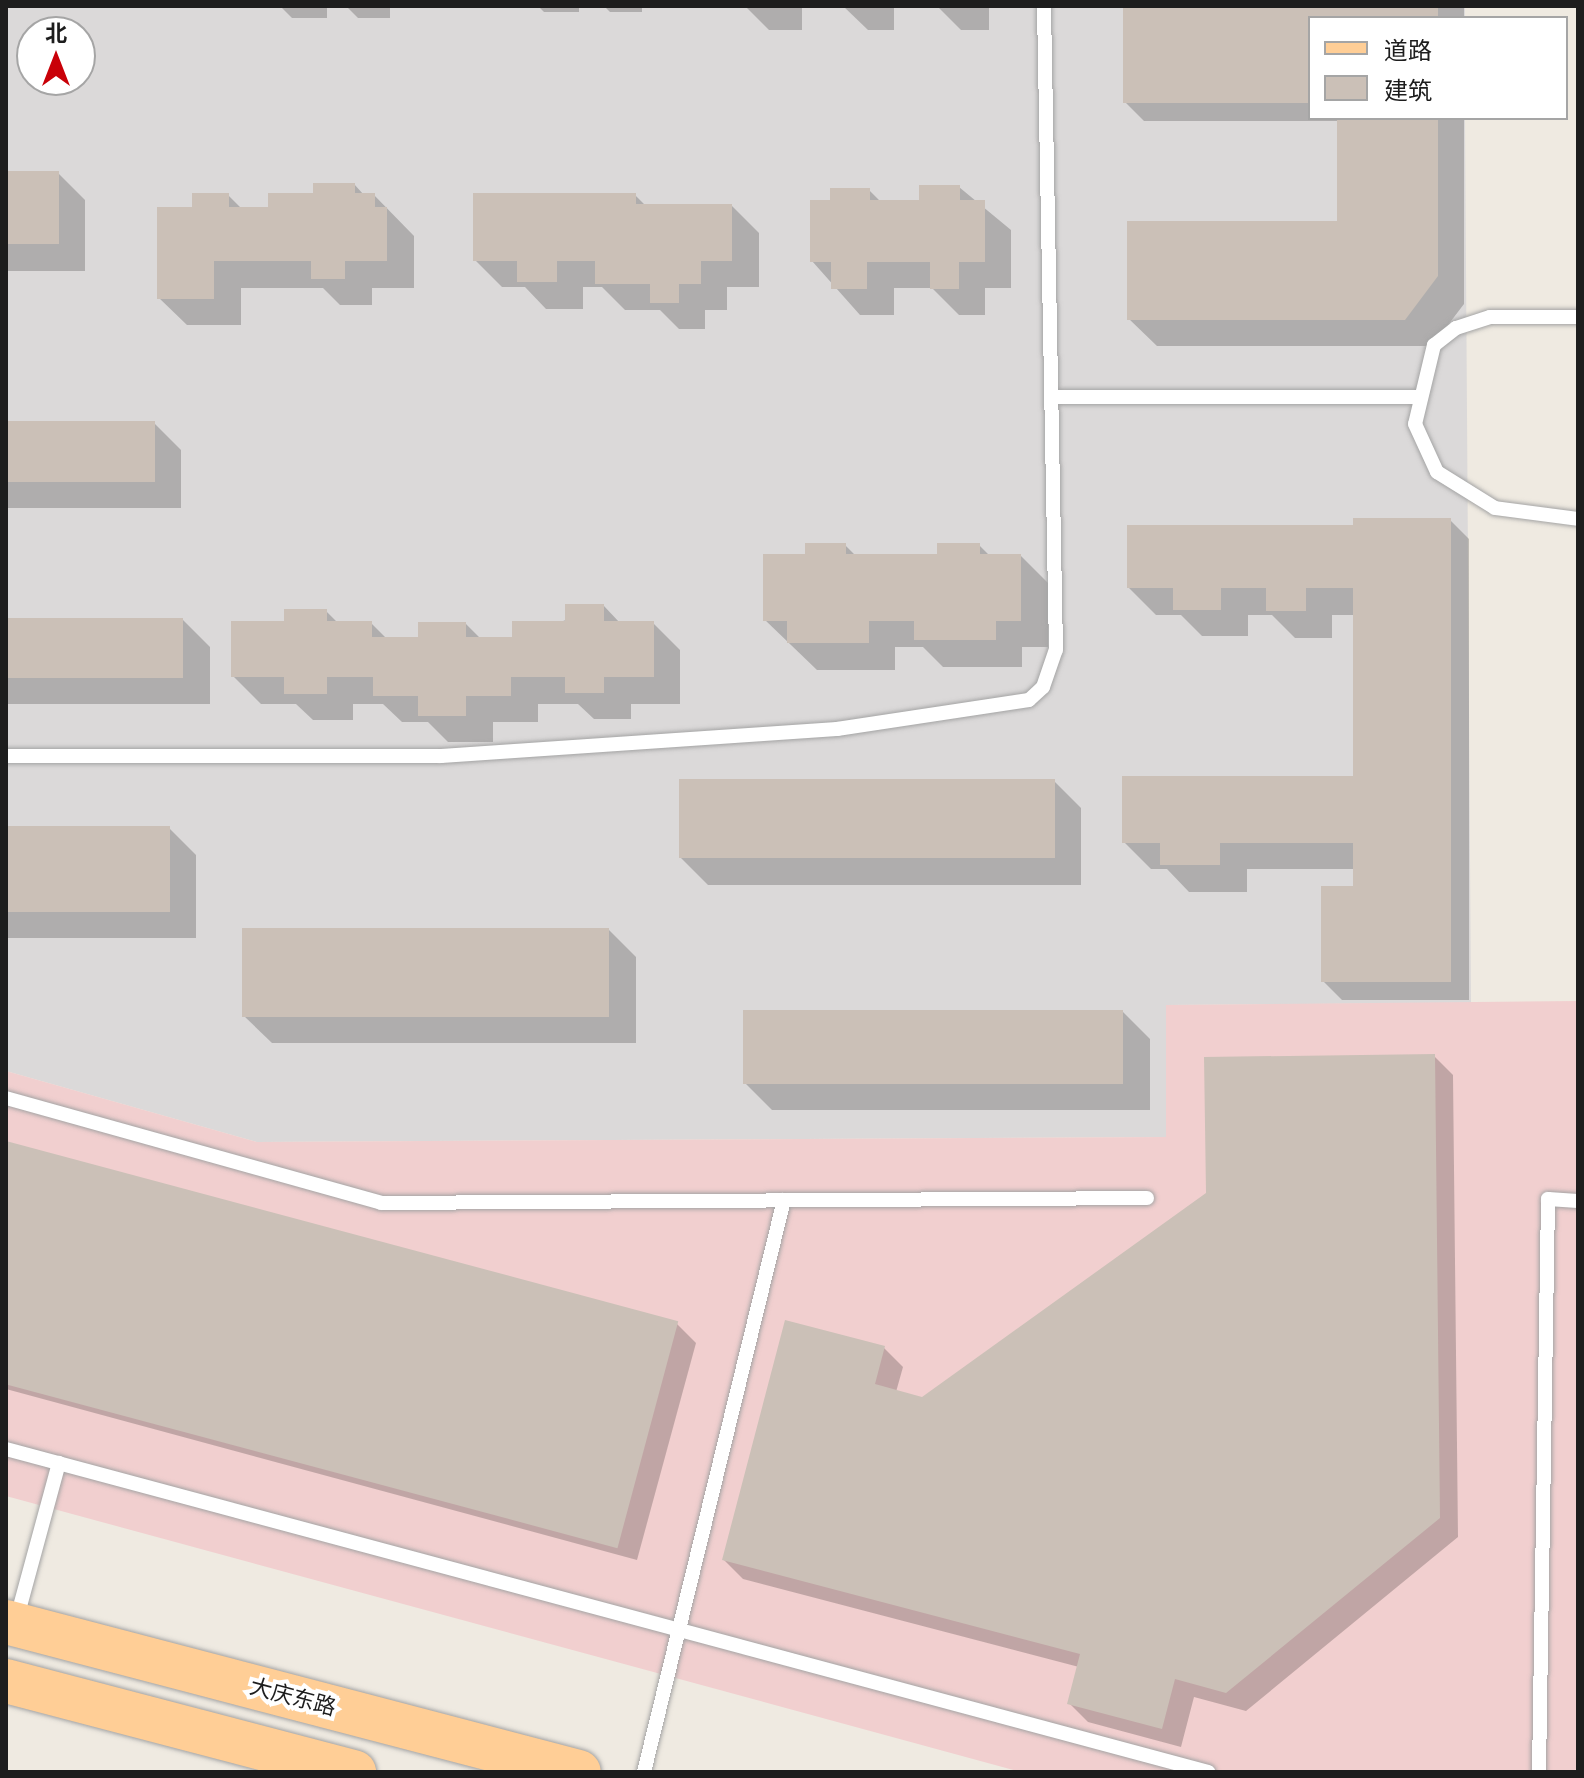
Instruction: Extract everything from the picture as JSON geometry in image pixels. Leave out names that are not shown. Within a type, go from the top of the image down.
[{"type":"main road","name":"大庆东路","points":[[11,1623],[579,1772]]},
{"type":"main road","points":[[6,1681],[354,1772]]},
{"type":"lane","points":[[6,756],[441,756],[837,729],[1029,700],[1043,687],[1056,650],[1044,6]]},
{"type":"lane","points":[[1578,317],[1490,317],[1456,328],[1434,345],[1418,397],[1415,424],[1437,472],[1495,508],[1578,519]]},
{"type":"lane","points":[[1051,397],[1418,397]]},
{"type":"lane","points":[[6,1098],[381,1203],[1147,1198]]},
{"type":"lane","points":[[1539,1772],[1548,1199],[1578,1201]]},
{"type":"lane","points":[[644,1772],[784,1200]]},
{"type":"lane","points":[[6,1449],[1208,1772]]},
{"type":"lane","points":[[11,1623],[59,1463]]},
{"type":"shaded area","points":[[6,6],[1465,6],[1465,16],[1308,16],[1308,120],[1465,120],[1471,1003],[1166,1005],[1167,1137],[257,1142],[6,1071]]},
{"type":"shaded area","points":[[1578,1001],[1578,1768],[1572,1772],[1021,1772],[6,1496],[6,1071],[257,1142],[1166,1137],[1166,1005]]},
{"type":"building","points":[[1123,6],[1438,6],[1438,16],[1308,16],[1308,103],[1123,103]]},
{"type":"building","points":[[1337,120],[1438,120],[1438,276],[1405,320],[1127,320],[1127,221],[1337,221]]},
{"type":"building","points":[[6,171],[59,171],[59,244],[6,244]]},
{"type":"building","points":[[313,183],[355,183],[355,193],[375,193],[375,207],[387,207],[387,261],[345,261],[345,279],[311,279],[311,261],[214,261],[214,299],[157,299],[157,207],[192,207],[192,193],[229,193],[229,207],[268,207],[268,193],[313,193]]},
{"type":"building","points":[[919,185],[960,185],[960,200],[985,200],[985,262],[959,262],[959,289],[930,289],[930,262],[867,262],[867,289],[831,289],[831,262],[810,262],[810,200],[830,200],[830,188],[870,188],[870,200],[919,200]]},
{"type":"building","points":[[473,193],[636,193],[636,204],[732,204],[732,261],[701,261],[701,284],[679,284],[679,303],[650,303],[650,284],[595,284],[595,261],[557,261],[557,282],[517,282],[517,261],[473,261]]},
{"type":"building","points":[[6,421],[155,421],[155,482],[6,482]]},
{"type":"building","points":[[1353,518],[1451,518],[1451,982],[1321,982],[1321,886],[1353,886],[1353,843],[1220,843],[1220,865],[1160,865],[1160,843],[1122,843],[1122,776],[1353,776],[1353,588],[1306,588],[1306,611],[1266,611],[1266,588],[1221,588],[1221,610],[1173,610],[1173,588],[1127,588],[1127,525],[1353,525]]},
{"type":"building","points":[[805,543],[846,543],[846,554],[937,554],[937,543],[980,543],[980,554],[1021,554],[1021,621],[996,621],[996,640],[914,640],[914,621],[869,621],[869,643],[787,643],[787,621],[763,621],[763,554],[805,554]]},
{"type":"building","points":[[565,604],[604,604],[604,621],[654,621],[654,677],[604,677],[604,693],[565,693],[565,677],[511,677],[511,696],[466,696],[466,716],[418,716],[418,696],[373,696],[373,677],[327,677],[327,694],[284,694],[284,677],[231,677],[231,621],[284,621],[284,609],[327,609],[327,621],[372,621],[372,637],[418,637],[418,622],[466,622],[466,637],[512,637],[512,621],[565,621]]},
{"type":"building","points":[[6,618],[183,618],[183,678],[6,678]]},
{"type":"building","points":[[679,779],[1055,779],[1055,858],[679,858]]},
{"type":"building","points":[[6,826],[170,826],[170,912],[6,912]]},
{"type":"building","points":[[242,928],[609,928],[609,1017],[242,1017]]},
{"type":"building","points":[[743,1010],[1123,1010],[1123,1084],[743,1084]]},
{"type":"building","points":[[1435,1054],[1440,1518],[1226,1693],[1175,1679],[1162,1729],[1067,1704],[1080,1654],[722,1560],[785,1320],[885,1346],[875,1384],[922,1397],[1206,1193],[1204,1057]]},
{"type":"building","points":[[6,1141],[678,1321],[617,1548],[6,1384]]}]
